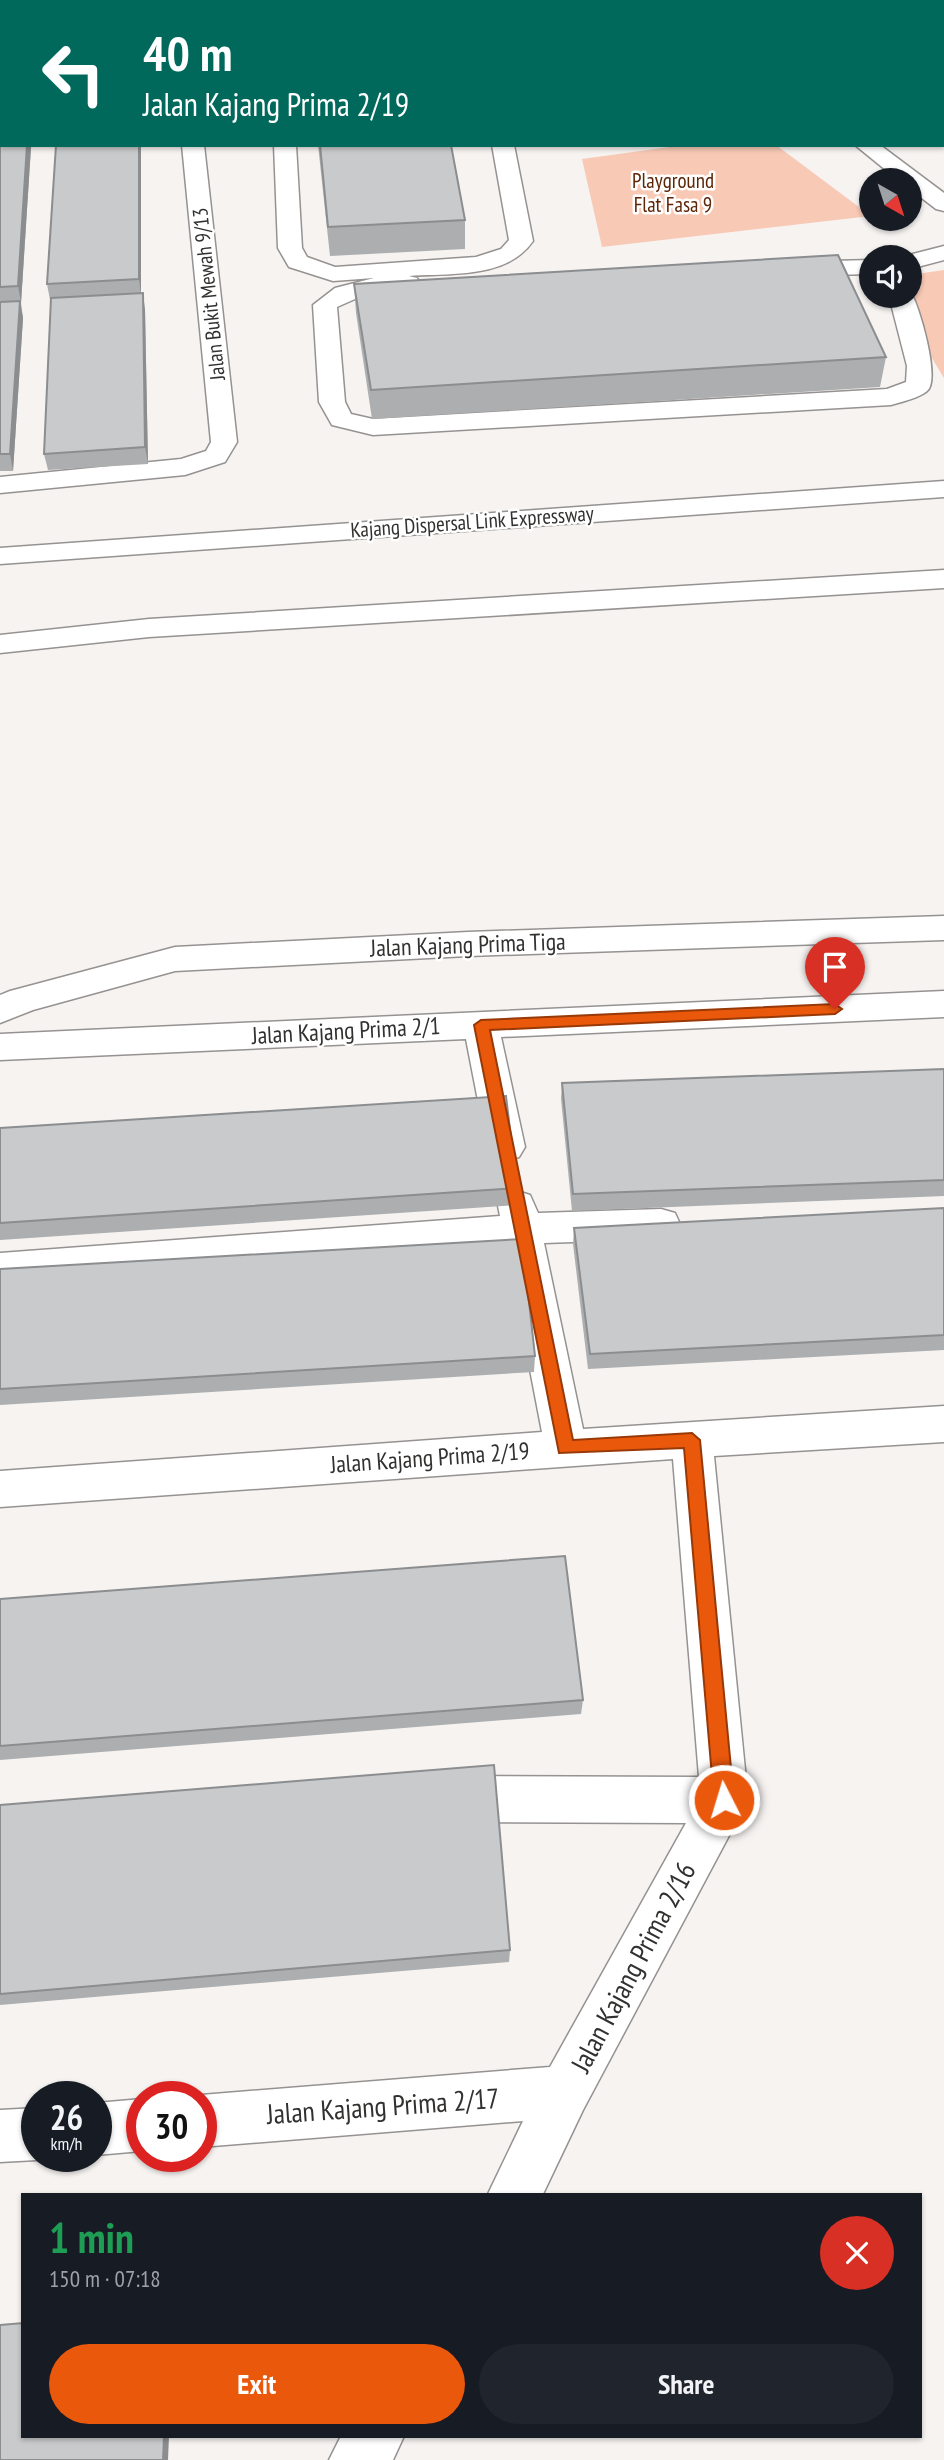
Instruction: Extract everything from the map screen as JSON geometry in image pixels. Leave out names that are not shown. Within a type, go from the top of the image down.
[{"type":"main road","name":"Jalan Bukit Mewah 9/13","points":[[0,485],[186,467],[216,456],[224,442],[193,147]]},
{"type":"main road","points":[[285,147],[290,248],[297,262],[333,274],[479,264],[509,254],[521,241],[503,147]]},
{"type":"main road","points":[[869,147],[944,204]]},
{"type":"main road","points":[[922,259],[944,253]]},
{"type":"main road","points":[[766,269],[859,267]]},
{"type":"main road","points":[[510,279],[374,285],[339,294],[325,305],[332,402],[341,419],[373,427],[891,397],[918,386],[920,366],[904,308]]},
{"type":"main road","name":"Kajang Dispersal Link Expressway","points":[[0,556],[944,489]]},
{"type":"main road","points":[[0,644],[149,628],[944,579]]},
{"type":"main road","name":"Jalan Kajang Prima Tiga","points":[[0,1010],[22,1000],[175,959],[468,944],[944,928]]},
{"type":"main road","name":"Jalan Kajang Prima 2/1","points":[[0,1047],[944,1004]]},
{"type":"main road","points":[[481,1025],[566,1448]]},
{"type":"main road","points":[[0,1269],[522,1229],[699,1222]]},
{"type":"main road","name":"Jalan Kajang Prima 2/19","points":[[0,1489],[944,1424]]},
{"type":"main road","points":[[408,1798],[724,1800],[692,1440]]},
{"type":"main road","name":"Jalan Kajang Prima 2/16","points":[[515,2193],[565,2092],[724,1800]]},
{"type":"main road","name":"Jalan Kajang Prima 2/17","points":[[217,2120],[565,2092]]},
{"type":"main road","points":[[0,2136],[21,2134]]},
{"type":"main road","points":[[358,2460],[374,2438]]},
{"type":"green space","name":"Playground Flat Fasa 9","points":[[669,147],[779,147],[859,207],[859,217],[602,247],[582,159]]},
{"type":"green space","points":[[944,270],[944,378],[901,308],[922,308],[922,273]]},
{"type":"building","points":[[0,147],[27,147],[18,286],[0,287]]},
{"type":"building","points":[[56,147],[139,147],[139,279],[47,284]]},
{"type":"building","points":[[320,147],[451,147],[465,220],[328,227]]},
{"type":"building","points":[[838,255],[859,300],[859,308],[863,308],[886,357],[371,390],[354,284]]},
{"type":"building","points":[[143,293],[145,447],[44,454],[51,298]]},
{"type":"building","points":[[20,301],[10,454],[0,454],[0,302]]},
{"type":"building","points":[[944,1069],[944,1180],[573,1194],[562,1083]]},
{"type":"building","points":[[506,1096],[517,1188],[0,1223],[0,1128]]},
{"type":"building","points":[[944,1208],[944,1335],[590,1354],[574,1228]]},
{"type":"building","points":[[522,1239],[535,1356],[0,1389],[0,1269]]},
{"type":"building","points":[[565,1556],[583,1700],[0,1746],[0,1599]]},
{"type":"building","points":[[494,1765],[510,1950],[0,1994],[0,1805]]},
{"type":"building","points":[[21,2323],[21,2438],[164,2438],[163,2460],[0,2460],[0,2325]]},
{"type":"route","points":[[724,1800],[692,1440],[566,1448],[481,1025],[835,1009]]}]
